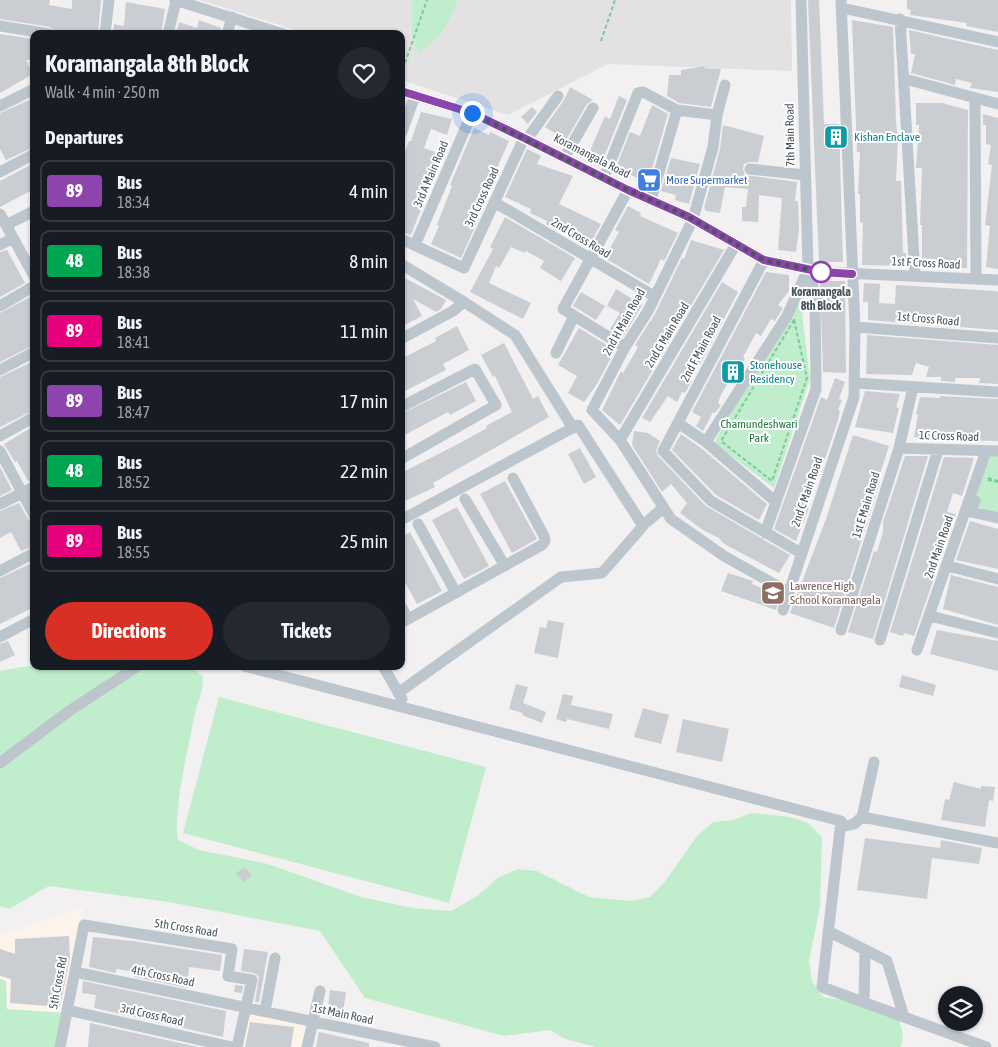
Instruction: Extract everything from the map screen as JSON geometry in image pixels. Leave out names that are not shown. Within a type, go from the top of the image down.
[{"type":"street","points":[[105,30],[109,0]]},
{"type":"street","points":[[169,30],[175,0],[232,16],[272,30]]},
{"type":"street","name":"7th Main Road","points":[[801,0],[808,269]]},
{"type":"street","points":[[842,4],[900,20],[998,42]]},
{"type":"street","name":"2nd C Main Road","points":[[783,610],[854,397],[855,327],[842,4]]},
{"type":"street","points":[[228,30],[232,16]]},
{"type":"street","points":[[900,20],[905,79],[915,275]]},
{"type":"street","points":[[0,26],[30,31]]},
{"type":"street","points":[[905,79],[998,104]]},
{"type":"street","name":"2nd H Main Road","points":[[725,85],[717,115],[713,147],[693,219],[648,311],[625,347],[592,410],[620,440],[671,519],[724,556],[788,592]]},
{"type":"street","points":[[0,106],[30,91]]},
{"type":"street","name":"Koramangala Road","points":[[405,92],[472,113],[526,138],[628,190],[693,219],[764,260],[808,269],[852,274]]},
{"type":"street","points":[[604,178],[638,93],[643,92],[677,110],[717,115]]},
{"type":"street","points":[[405,123],[415,96]]},
{"type":"street","name":"3rd Cross Road","points":[[415,245],[464,268],[526,138],[558,96]]},
{"type":"street","points":[[975,98],[976,279]]},
{"type":"street","points":[[564,158],[593,108]]},
{"type":"street","points":[[651,200],[677,110]]},
{"type":"street","name":"3rd A Main Road","points":[[415,245],[472,113]]},
{"type":"street","points":[[0,172],[30,156]]},
{"type":"street","points":[[750,169],[805,175]]},
{"type":"street","points":[[625,347],[563,309],[588,259],[628,190]]},
{"type":"street","name":"2nd Cross Road","points":[[494,202],[588,259],[654,296]]},
{"type":"street","points":[[6,225],[30,213]]},
{"type":"street","points":[[0,214],[13,238],[30,262]]},
{"type":"street","points":[[0,245],[13,238]]},
{"type":"street","points":[[405,241],[415,245]]},
{"type":"street","name":"2nd G Main Road","points":[[620,440],[736,244]]},
{"type":"street","name":"2nd F Main Road","points":[[764,260],[663,451],[711,501],[765,533]]},
{"type":"street","points":[[405,266],[515,335],[573,428]]},
{"type":"street","points":[[706,442],[787,316],[808,269]]},
{"type":"street","points":[[801,553],[765,533],[816,389],[815,295],[808,269]]},
{"type":"street","name":"1st F Cross Road","points":[[852,274],[915,275],[998,280]]},
{"type":"street","points":[[0,306],[30,288]]},
{"type":"street","points":[[405,337],[453,311],[464,302]]},
{"type":"street","points":[[556,352],[574,316]]},
{"type":"street","name":"1st Cross Road","points":[[855,327],[998,338]]},
{"type":"street","points":[[0,370],[30,354]]},
{"type":"street","points":[[405,405],[475,369],[496,405],[405,457]]},
{"type":"street","points":[[855,383],[998,392]]},
{"type":"street","name":"1st E Main Road","points":[[842,630],[899,448],[913,388]]},
{"type":"street","points":[[0,436],[30,419]]},
{"type":"street","points":[[678,423],[706,442],[776,502]]},
{"type":"street","points":[[398,693],[561,577],[602,573],[643,526],[578,425],[405,518]]},
{"type":"street","name":"1C Cross Road","points":[[899,448],[992,451]]},
{"type":"street","points":[[880,640],[938,450]]},
{"type":"street","name":"2nd Main Road","points":[[917,650],[965,516],[992,451]]},
{"type":"street","points":[[0,452],[30,508]]},
{"type":"street","points":[[998,456],[988,456],[971,512],[998,518]]},
{"type":"street","points":[[405,621],[542,545],[545,541],[513,478]]},
{"type":"street","points":[[0,504],[30,488]]},
{"type":"street","points":[[465,499],[505,566]]},
{"type":"street","points":[[648,521],[663,508]]},
{"type":"street","points":[[965,516],[998,523]]},
{"type":"street","points":[[418,524],[456,593]]},
{"type":"street","points":[[0,571],[30,555]]},
{"type":"street","points":[[948,566],[998,579]]},
{"type":"street","points":[[930,616],[998,633]]},
{"type":"street","points":[[0,637],[30,622]]},
{"type":"street","points":[[0,763],[69,711],[132,670]]},
{"type":"street","points":[[259,670],[841,821],[822,987],[986,1047]]},
{"type":"street","points":[[385,670],[407,709]]},
{"type":"street","points":[[841,827],[854,824],[862,817],[874,762]]},
{"type":"street","points":[[862,817],[998,843]]},
{"type":"street","name":"5th Cross Rd","points":[[60,1047],[84,925]]},
{"type":"street","name":"5th Cross Road","points":[[84,925],[232,950],[228,976],[252,980],[246,1007]]},
{"type":"street","points":[[828,931],[887,961],[904,1017]]},
{"type":"street","points":[[864,950],[864,1002]]},
{"type":"street","points":[[265,1012],[275,958]]},
{"type":"street","name":"4th Cross Road","points":[[75,972],[246,1007]]},
{"type":"street","points":[[307,1047],[320,991]]},
{"type":"street","points":[[237,1047],[246,1007]]},
{"type":"street","name":"1st Main Road","points":[[246,1007],[436,1047]]},
{"type":"street","name":"3rd Cross Road","points":[[67,1010],[232,1047]]},
{"type":"path","points":[[405,63],[427,0]]},
{"type":"path","points":[[601,40],[615,0]]},
{"type":"path","points":[[794,320],[807,378],[772,481],[721,441],[794,320]]},
{"type":"shaded area","points":[[200,0],[791,0],[792,71],[608,64],[508,115],[405,81],[405,30],[295,30]]},
{"type":"shaded area","points":[[84,907],[65,1013],[7,1009],[6,981],[0,979],[0,936]]},
{"type":"shaded area","points":[[250,1013],[309,1026],[304,1047],[242,1047]]},
{"type":"green space","points":[[412,0],[458,0],[443,31],[433,42],[418,53],[412,35]]},
{"type":"green space","name":"Chamundeshwari Park","points":[[800,296],[810,379],[774,488],[714,443]]},
{"type":"green space","points":[[988,453],[998,453],[998,521],[967,514]]},
{"type":"green space","points":[[30,666],[30,670],[196,670],[203,677],[203,683],[182,780],[177,828],[178,840],[199,850],[268,864],[361,897],[413,908],[451,911],[477,896],[499,877],[518,869],[537,871],[589,897],[630,901],[650,897],[664,883],[697,836],[713,822],[732,820],[752,813],[790,817],[808,823],[822,837],[820,907],[809,961],[812,981],[823,997],[881,1007],[898,1016],[903,1035],[901,1047],[596,1047],[565,1039],[550,1030],[504,1036],[365,998],[320,931],[169,902],[49,886],[9,909],[0,906],[0,671]]},
{"type":"green space","points":[[219,697],[486,767],[449,903],[183,833]]},
{"type":"green space","points":[[0,979],[6,981],[7,1009],[65,1013],[58,1047],[0,1047]]},
{"type":"building","points":[[0,0],[50,0],[49,5],[72,9],[72,0],[101,0],[98,30],[54,30],[50,27],[0,19]]},
{"type":"building","points":[[808,0],[819,0],[824,124],[839,124],[843,262],[819,262]]},
{"type":"building","points":[[907,0],[998,0],[998,32],[966,26],[967,23],[910,15],[911,10],[907,9]]},
{"type":"building","points":[[126,2],[165,9],[162,30],[113,30],[114,24],[124,26]]},
{"type":"building","points":[[199,20],[221,28],[221,30],[177,30],[179,22],[197,28]]},
{"type":"building","points":[[852,20],[893,27],[898,137],[896,181],[901,181],[903,253],[906,253],[907,266],[862,265],[863,223],[860,222],[860,194],[858,194],[860,152],[857,152]]},
{"type":"building","points":[[909,30],[998,50],[998,92],[970,88],[972,83],[956,79],[955,85],[911,73],[915,54],[911,54]]},
{"type":"building","points":[[0,34],[30,38],[30,60],[26,60],[30,68],[30,76],[0,93]]},
{"type":"building","points":[[705,66],[704,68],[721,69],[711,107],[679,103],[667,96],[669,75],[681,75],[681,70]]},
{"type":"building","points":[[570,87],[593,100],[587,104],[566,140],[545,127],[564,100]]},
{"type":"building","points":[[619,96],[627,100],[600,167],[586,160],[605,116],[610,119]]},
{"type":"building","points":[[30,100],[30,149],[6,160],[0,149],[0,113]]},
{"type":"building","points":[[916,103],[942,103],[968,110],[967,268],[922,268],[922,225],[920,225],[922,168],[916,168],[919,125],[916,125]]},
{"type":"building","points":[[652,105],[668,114],[648,183],[616,168],[630,132],[640,136]]},
{"type":"building","points":[[532,107],[537,112],[528,124],[521,117]]},
{"type":"building","points":[[421,112],[452,119],[447,135],[431,129],[424,148],[438,153],[434,166],[437,167],[411,235],[405,233],[405,151],[409,141],[411,141]]},
{"type":"building","points":[[983,114],[998,118],[998,269],[986,267],[990,226],[985,225],[992,165],[988,164],[991,145],[986,144],[986,125],[983,125]]},
{"type":"building","points":[[723,125],[764,136],[758,162],[744,164],[745,175],[797,182],[795,201],[798,201],[799,228],[796,252],[778,250],[782,198],[759,195],[758,222],[742,221],[742,207],[746,207],[748,189],[725,187],[720,213],[706,211],[704,208],[720,149]]},
{"type":"building","points":[[474,128],[489,135],[490,132],[509,141],[476,215],[479,218],[461,258],[431,244],[452,186],[450,185]]},
{"type":"building","points":[[527,149],[541,156],[537,164],[573,176],[559,204],[601,224],[588,247],[574,240],[575,237],[546,224],[547,221],[530,213],[531,209],[505,197]]},
{"type":"building","points":[[671,158],[700,164],[689,204],[675,200],[676,195],[661,191]]},
{"type":"building","points":[[30,165],[30,191],[0,207],[0,181]]},
{"type":"building","points":[[628,206],[641,213],[640,216],[678,233],[664,261],[661,259],[649,284],[601,256],[604,249],[608,252],[619,232],[615,230]]},
{"type":"building","points":[[505,217],[575,258],[561,281],[540,268],[544,261],[526,251],[525,253],[511,247],[499,268],[496,266],[489,283],[531,303],[523,319],[470,292],[493,249],[490,247]]},
{"type":"building","points":[[691,240],[724,250],[620,425],[602,410],[621,371],[623,373],[637,349],[638,347],[635,345],[655,314],[682,258],[684,259]]},
{"type":"building","points":[[7,250],[25,283],[0,297],[0,252]]},
{"type":"building","points":[[766,272],[789,275],[789,291],[778,305],[783,308],[775,321],[771,319],[761,336],[756,333],[734,379],[731,377],[721,395],[718,403],[721,405],[715,413],[713,412],[703,431],[696,426],[701,417],[692,412]]},
{"type":"building","points":[[405,278],[446,300],[441,309],[436,312],[413,299],[422,316],[405,325]]},
{"type":"building","points":[[820,281],[845,281],[846,373],[823,372]]},
{"type":"building","points":[[722,282],[738,292],[703,359],[690,378],[692,380],[685,393],[682,392],[677,402],[668,396],[650,422],[642,418]]},
{"type":"building","points":[[864,283],[880,284],[879,303],[895,304],[896,285],[996,291],[998,292],[998,330],[868,320],[868,302],[863,302]]},
{"type":"building","points":[[616,289],[642,305],[623,337],[610,329],[620,313],[607,306]]},
{"type":"building","points":[[581,292],[605,306],[596,320],[573,306]]},
{"type":"building","points":[[30,297],[30,347],[0,362],[0,313]]},
{"type":"building","points":[[457,326],[469,350],[443,364],[446,370],[405,391],[405,357],[436,341],[435,338]]},
{"type":"building","points":[[579,328],[615,350],[597,384],[584,402],[568,393],[577,376],[558,365]]},
{"type":"building","points":[[867,335],[998,345],[998,384],[979,383],[980,378],[955,378],[955,382],[941,381],[941,377],[926,377],[929,367],[916,363],[912,375],[866,374]]},
{"type":"building","points":[[504,343],[533,399],[538,396],[549,417],[433,483],[435,487],[405,501],[405,471],[460,443],[512,412],[495,376],[493,377],[481,355]]},
{"type":"building","points":[[30,363],[30,412],[0,427],[0,377]]},
{"type":"building","points":[[835,378],[845,382],[839,399],[842,400],[838,410],[840,411],[838,420],[825,459],[823,458],[813,484],[807,508],[809,508],[796,541],[774,529],[821,397],[827,400]]},
{"type":"building","points":[[466,382],[476,401],[450,415],[448,412],[405,435],[405,412]]},
{"type":"building","points":[[865,391],[900,394],[896,407],[899,408],[893,433],[855,427]]},
{"type":"building","points":[[940,396],[998,399],[998,441],[914,437],[920,397],[940,398]]},
{"type":"building","points":[[30,428],[30,481],[28,481],[17,461],[15,462],[4,444]]},
{"type":"building","points":[[634,431],[648,433],[660,441],[656,451],[658,456],[706,506],[790,555],[779,573],[726,545],[721,539],[703,530],[680,513],[687,503],[671,484],[662,492],[632,445]]},
{"type":"building","points":[[681,434],[701,448],[767,504],[759,520],[716,495],[672,450]]},
{"type":"building","points":[[853,435],[889,446],[879,477],[880,482],[834,628],[790,613],[826,519]]},
{"type":"building","points":[[580,448],[596,477],[584,484],[568,454]]},
{"type":"building","points":[[905,456],[928,456],[873,639],[848,632],[874,551],[877,552],[883,532],[883,522]]},
{"type":"building","points":[[944,457],[974,458],[962,496],[953,493],[947,512],[956,514],[914,636],[904,633],[903,636],[890,632]]},
{"type":"building","points":[[0,467],[12,490],[0,496]]},
{"type":"building","points":[[505,481],[537,539],[512,553],[480,494]]},
{"type":"building","points":[[19,503],[30,520],[30,548],[21,551],[11,532],[0,538],[0,511]]},
{"type":"building","points":[[457,507],[489,566],[464,579],[432,520]]},
{"type":"building","points":[[970,521],[998,529],[998,569],[956,560]]},
{"type":"building","points":[[410,532],[442,591],[417,604],[405,582],[405,535]]},
{"type":"building","points":[[30,564],[30,609],[0,624],[0,578]]},
{"type":"building","points":[[728,573],[753,581],[752,584],[780,596],[776,610],[721,591]]},
{"type":"building","points":[[951,575],[998,587],[998,625],[943,609]]},
{"type":"building","points":[[548,620],[564,623],[558,658],[534,653],[540,627],[546,628]]},
{"type":"building","points":[[937,630],[998,641],[998,671],[930,654]]},
{"type":"building","points":[[8,641],[15,655],[0,662],[0,644]]},
{"type":"building","points":[[902,675],[936,685],[933,696],[899,687]]},
{"type":"building","points":[[516,684],[528,687],[523,703],[546,712],[542,723],[522,715],[523,713],[509,709]]},
{"type":"building","points":[[563,694],[573,696],[571,705],[613,714],[609,729],[567,719],[566,722],[556,719]]},
{"type":"building","points":[[643,708],[669,715],[661,744],[634,737]]},
{"type":"building","points":[[683,719],[729,729],[722,762],[676,752]]},
{"type":"building","points":[[954,782],[981,789],[981,786],[995,787],[993,801],[989,800],[985,827],[941,820],[945,799],[949,800]]},
{"type":"building","points":[[865,838],[940,848],[941,840],[982,848],[979,864],[932,858],[927,899],[857,890]]},
{"type":"building","points":[[245,867],[252,876],[243,882],[236,873]]},
{"type":"building","points":[[69,936],[70,958],[60,1007],[10,1003],[11,979],[0,976],[0,949],[15,954],[15,939]]},
{"type":"building","points":[[93,937],[133,941],[222,955],[220,971],[189,967],[187,988],[135,977],[135,972],[116,969],[116,973],[89,967]]},
{"type":"building","points":[[244,949],[268,952],[259,1002],[255,1002],[259,977],[254,973],[241,971]]},
{"type":"building","points":[[83,981],[226,1011],[223,1037],[94,1008],[96,995],[82,993]]},
{"type":"building","points":[[235,985],[243,986],[242,993],[234,992]]},
{"type":"building","points":[[330,990],[346,992],[342,1020],[327,1017]]},
{"type":"building","points":[[250,1022],[294,1027],[291,1047],[245,1047]]},
{"type":"building","points":[[90,1023],[198,1047],[88,1047]]},
{"type":"building","points":[[319,1032],[369,1043],[369,1047],[316,1047]]},
{"type":"bus line","name":"89","points":[[405,92],[472,113],[628,190],[689,217],[764,260],[821,272],[852,274]]},
{"type":"place","name":"Kishan Enclave","points":[[836,137]]},
{"type":"place","name":"More Supermarket","points":[[649,180]]},
{"type":"place","name":"Koramangala 8th Block","points":[[821,272]]},
{"type":"place","name":"Stonehouse Residency","points":[[733,372]]},
{"type":"place","name":"Lawrence High School Koramangala","points":[[773,593]]},
{"type":"route","points":[[472,113],[628,190],[689,217],[764,260],[821,272]]}]
